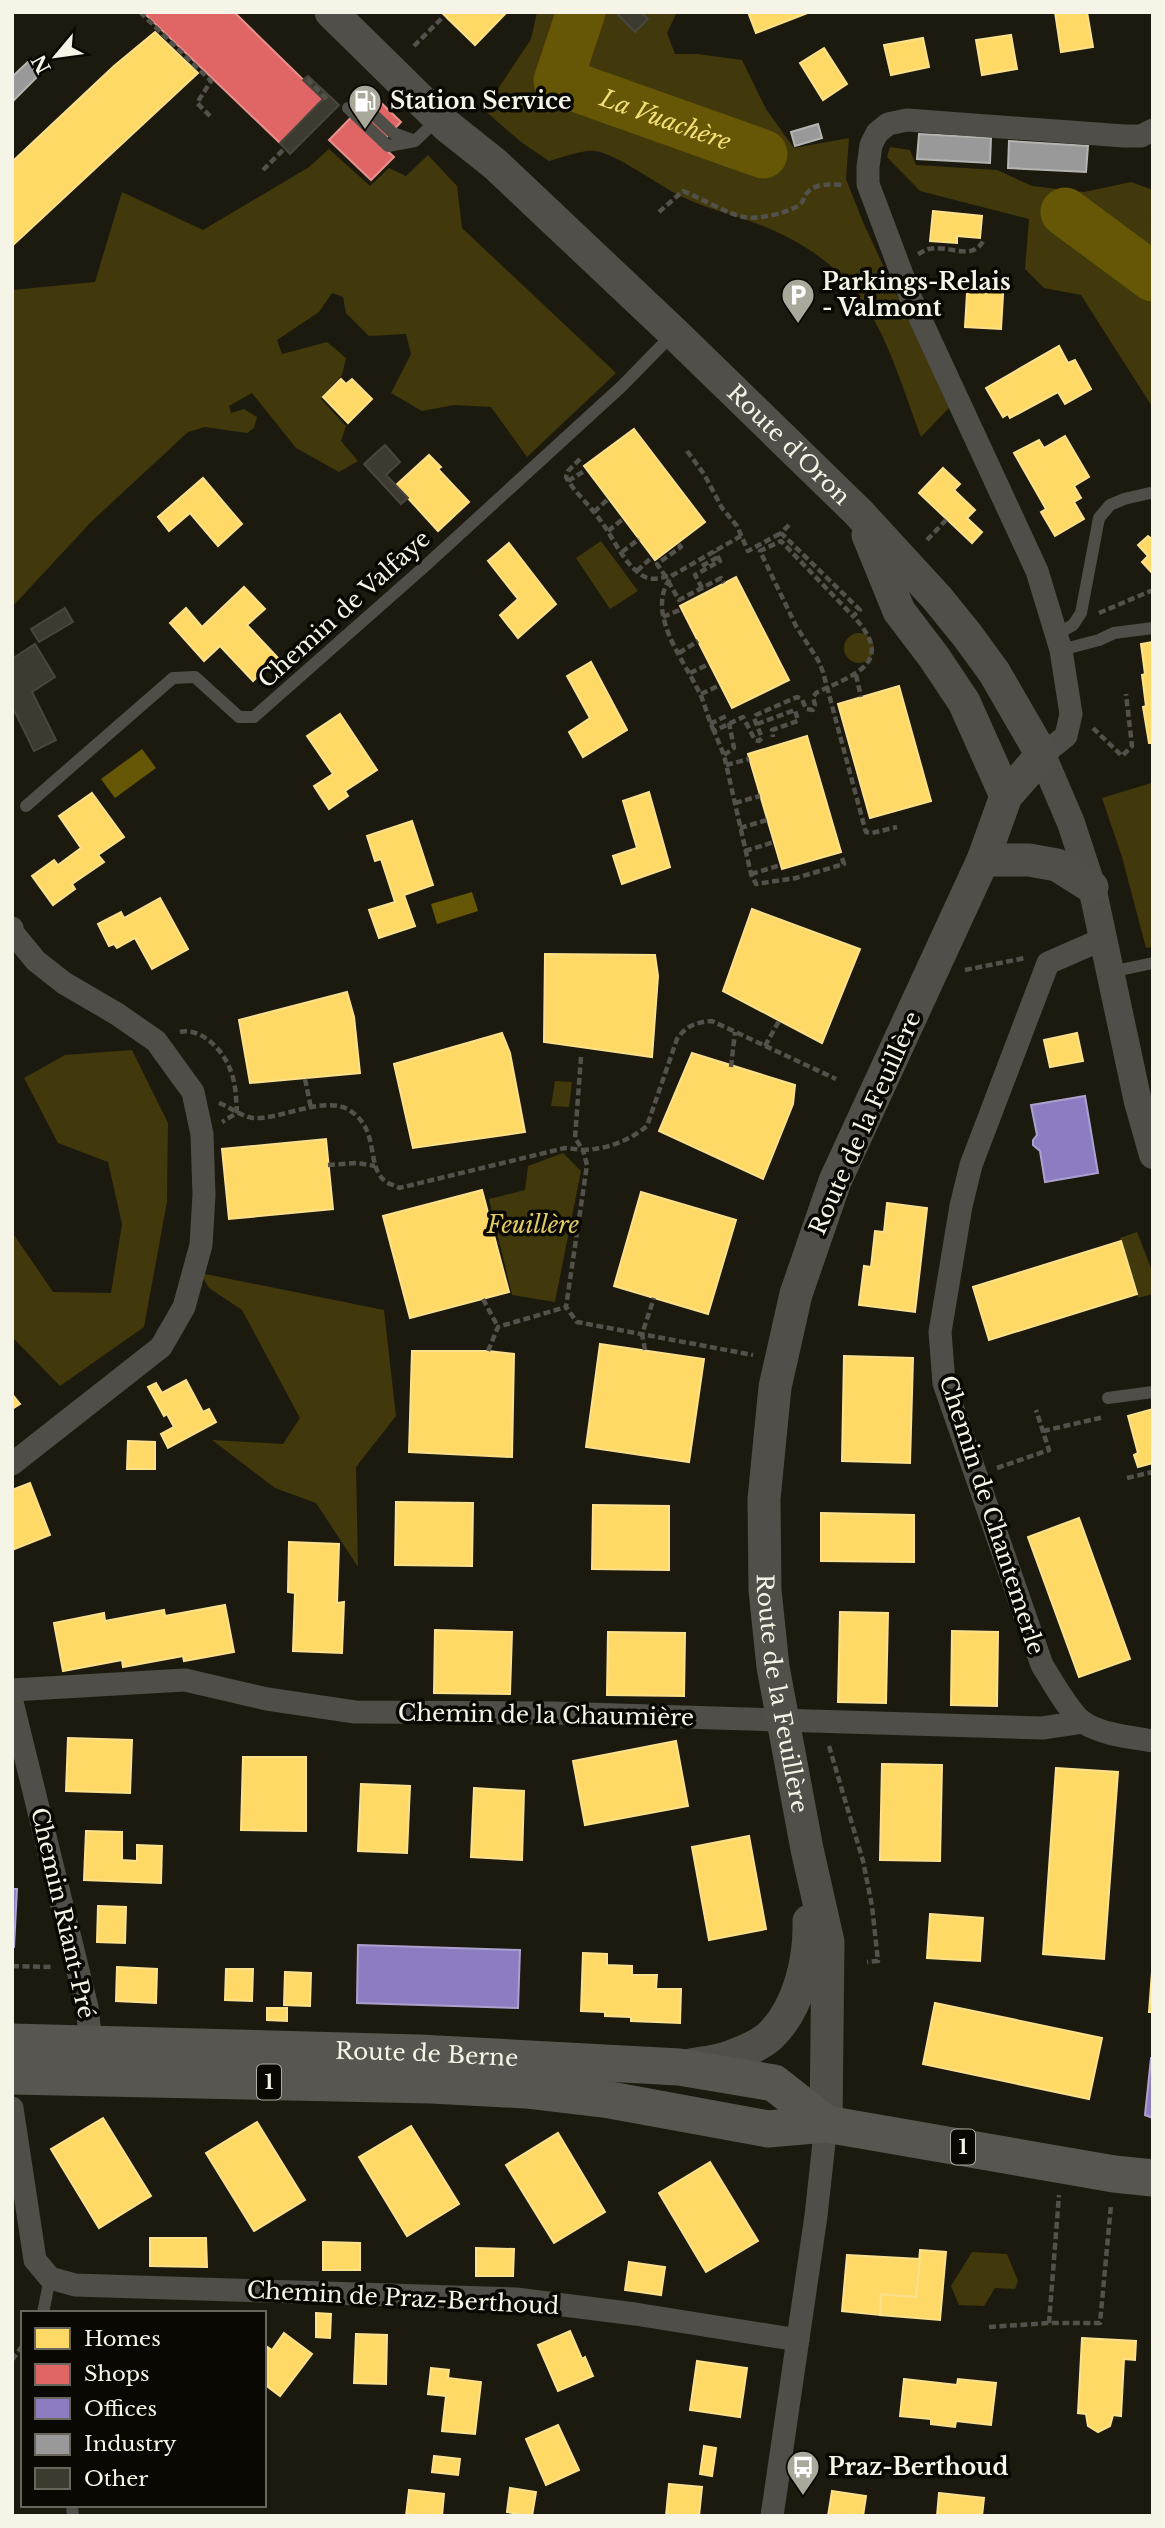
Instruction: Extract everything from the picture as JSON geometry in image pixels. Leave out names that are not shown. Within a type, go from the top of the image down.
[{"type":"main road","name":"Route d'Oron","points":[[331,12],[439,117],[495,164],[674,333],[859,513],[967,635],[993,672],[1042,755]]},
{"type":"main road","points":[[859,513],[899,611],[964,702],[1006,796]]},
{"type":"main road","name":"Route de la Feuillère","points":[[826,2124],[828,1942],[807,1849],[774,1667],[765,1590],[764,1499],[775,1387],[796,1294],[835,1181],[984,860],[1006,796],[1042,755]]},
{"type":"main road","points":[[984,860],[1029,860],[1057,865],[1092,887]]},
{"type":"main road","name":"Route de la Feuillère","points":[[679,2067],[732,2056],[769,2037],[786,2015],[797,1993],[806,1960],[809,1929],[807,1849]]},
{"type":"main road","name":"Route de Berne","points":[[12,2042],[447,2054],[679,2067],[774,2083],[826,2124]]},
{"type":"main road","name":"Route de Berne","points":[[12,2076],[431,2085],[526,2090],[610,2100],[768,2129],[826,2124],[1114,2174],[1153,2178]]},
{"type":"street","points":[[1042,755],[1066,736],[1070,724],[1068,692],[1059,642],[1037,571],[912,301],[877,211],[868,184],[867,167],[871,145],[877,133],[888,124],[907,120],[1124,136],[1141,136],[1153,130]]},
{"type":"street","name":"Route d'Oron","points":[[1042,755],[1071,823],[1092,887],[1153,1155]]},
{"type":"street","points":[[12,928],[13,933],[36,961],[64,984],[117,1014],[156,1041],[193,1092],[202,1133],[204,1195],[201,1245],[184,1307],[161,1347],[12,1465]]},
{"type":"street","points":[[1048,963],[1103,939]]},
{"type":"street","name":"Chemin de Chantemerle","points":[[1048,963],[971,1165],[961,1206],[940,1332],[944,1383],[1042,1665],[1083,1722],[1115,1735],[1153,1741]]},
{"type":"street","name":"Chemin de la Chaumière","points":[[12,1690],[186,1680],[267,1699],[355,1712],[554,1713],[1042,1728],[1083,1722]]},
{"type":"street","name":"Chemin Riant-Pré","points":[[12,1702],[78,1968],[87,2007],[91,2044]]},
{"type":"street","points":[[12,2108],[35,2260],[50,2278]]},
{"type":"street","points":[[772,2516],[816,2217],[826,2124]]},
{"type":"street","name":"Chemin de Praz-Berthoud","points":[[50,2278],[75,2285],[516,2300],[635,2314],[797,2340]]},
{"type":"lane","points":[[353,104],[388,146],[415,141],[439,117]]},
{"type":"lane","name":"Chemin de Valfaye","points":[[26,806],[173,678],[195,677],[239,717],[254,717],[424,567],[601,405],[674,333]]},
{"type":"lane","points":[[1059,642],[1082,613],[1099,518],[1110,505],[1150,493]]},
{"type":"lane","points":[[1059,642],[1099,640],[1114,633],[1153,628]]},
{"type":"lane","points":[[1110,972],[1153,963]]},
{"type":"lane","points":[[1108,1398],[1153,1392]]},
{"type":"lane","points":[[43,2311],[50,2278]]},
{"type":"path","points":[[140,12],[211,81],[197,103],[210,116]]},
{"type":"path","points":[[414,46],[444,16]]},
{"type":"path","points":[[307,79],[327,99]]},
{"type":"path","points":[[263,170],[284,149]]},
{"type":"path","points":[[659,212],[683,191],[744,217],[763,216],[796,207],[803,202],[808,191],[828,183],[851,186]]},
{"type":"path","points":[[908,259],[930,248],[971,252],[981,246],[984,239]]},
{"type":"path","points":[[687,451],[704,474],[722,508],[737,526],[748,551],[781,533],[789,525]]},
{"type":"path","points":[[580,459],[568,471],[568,481],[636,571],[651,579],[667,579],[741,536]]},
{"type":"path","points":[[568,481],[586,470]]},
{"type":"path","points":[[594,512],[608,499]]},
{"type":"path","points":[[608,531],[623,519]]},
{"type":"path","points":[[927,540],[947,519]]},
{"type":"path","points":[[781,533],[860,610],[853,616]]},
{"type":"path","points":[[622,552],[639,539]]},
{"type":"path","points":[[714,731],[741,718],[745,719],[758,741],[762,738],[754,718],[756,714],[796,698],[802,699],[808,710],[813,710],[813,697],[816,693],[827,688],[856,676],[873,655],[871,640],[865,629],[780,541],[760,551],[796,626],[818,660],[827,688],[865,831],[872,833],[897,827]]},
{"type":"path","points":[[678,543],[681,547],[657,564],[679,600],[721,578],[724,583]]},
{"type":"path","points":[[702,588],[695,575],[720,561],[715,551]]},
{"type":"path","points":[[636,571],[652,557]]},
{"type":"path","points":[[702,566],[718,557]]},
{"type":"path","points":[[667,579],[662,592],[663,617],[701,694],[705,713],[724,755],[755,884],[796,878],[844,864],[842,858]]},
{"type":"path","points":[[1098,613],[1153,590]]},
{"type":"path","points":[[663,617],[682,609]]},
{"type":"path","points":[[679,653],[698,641]]},
{"type":"path","points":[[690,673],[709,664]]},
{"type":"path","points":[[856,676],[861,697]]},
{"type":"path","points":[[701,694],[720,685]]},
{"type":"path","points":[[1085,721],[1122,757],[1132,746],[1126,694]]},
{"type":"path","points":[[757,724],[804,706]]},
{"type":"path","points":[[773,737],[772,730],[798,720],[795,710]]},
{"type":"path","points":[[710,723],[728,715]]},
{"type":"path","points":[[724,755],[734,748],[729,723]]},
{"type":"path","points":[[726,765],[749,759]]},
{"type":"path","points":[[735,803],[760,796]]},
{"type":"path","points":[[740,828],[767,820]]},
{"type":"path","points":[[745,851],[774,842]]},
{"type":"path","points":[[751,874],[781,865]]},
{"type":"path","points":[[964,971],[1042,955],[1048,963]]},
{"type":"path","points":[[193,1092],[206,1095],[232,1108],[240,1116],[257,1118],[328,1106],[347,1108],[370,1133],[375,1166],[383,1180],[399,1188],[565,1148],[583,1150],[608,1147],[637,1134],[647,1126],[677,1039],[685,1028],[700,1021],[712,1021],[836,1079]]},
{"type":"path","points":[[765,1046],[779,1021]]},
{"type":"path","points":[[731,1067],[735,1032]]},
{"type":"path","points":[[580,1057],[575,1138],[583,1150],[587,1164],[566,1307],[577,1322],[781,1360]]},
{"type":"path","points":[[305,1079],[311,1108]]},
{"type":"path","points":[[328,1165],[357,1163],[375,1166]]},
{"type":"path","points":[[645,1350],[642,1334],[654,1298]]},
{"type":"path","points":[[483,1299],[498,1327]]},
{"type":"path","points":[[498,1327],[566,1307]]},
{"type":"path","points":[[488,1351],[498,1327]]},
{"type":"path","points":[[996,1469],[1049,1450],[1036,1410]]},
{"type":"path","points":[[1043,1432],[1112,1415]]},
{"type":"path","points":[[1127,1478],[1153,1472]]},
{"type":"path","points":[[829,1752],[859,1849],[872,1906],[878,1962],[867,1962]]},
{"type":"path","points":[[12,1966],[78,1968]]},
{"type":"path","points":[[1049,2323],[1062,2164]]},
{"type":"path","points":[[989,2327],[1100,2323],[1114,2174]]},
{"type":"green space","points":[[537,12],[677,12],[667,33],[675,54],[742,60],[766,109],[794,148],[849,138],[846,179],[863,222],[949,408],[921,437],[885,341],[871,314],[853,289],[832,267],[804,247],[770,229],[680,196],[604,153],[585,151],[549,161],[521,142],[484,110],[531,39]]},
{"type":"green space","points":[[890,147],[910,150],[916,165],[997,170],[1032,186],[1084,192],[1131,182],[1153,190],[1153,220],[1150,221],[1153,224],[1153,408],[1081,295],[1044,288],[1025,269],[1029,219],[920,191],[887,157]]},
{"type":"green space","points":[[329,149],[370,186],[389,168],[406,176],[428,155],[457,186],[462,228],[616,373],[527,457],[491,407],[454,405],[422,411],[391,393],[411,354],[406,334],[369,336],[346,313],[343,297],[332,293],[319,312],[277,340],[282,354],[327,342],[346,358],[342,375],[321,399],[346,426],[341,441],[358,461],[339,472],[296,448],[252,393],[229,406],[231,413],[244,409],[257,417],[254,428],[247,433],[205,427],[188,432],[92,521],[12,607],[12,290],[95,282],[122,192],[203,230],[309,167]]},
{"type":"green space","points":[[601,541],[638,591],[610,609],[576,558]]},
{"type":"green space","points":[[859,633],[870,637],[874,648],[870,659],[859,663],[848,659],[844,648],[848,637]]},
{"type":"green space","points":[[1151,783],[1153,947],[1146,948],[1122,857],[1102,798]]},
{"type":"green space","points":[[132,1050],[168,1123],[167,1202],[144,1327],[60,1386],[12,1337],[12,1232],[53,1292],[111,1293],[122,1224],[108,1162],[58,1143],[24,1078],[65,1055]]},
{"type":"green space","points":[[555,1081],[572,1082],[569,1107],[551,1106]]},
{"type":"green space","name":"Feuillère","points":[[563,1153],[581,1171],[555,1302],[512,1295],[489,1199],[525,1190],[528,1166]]},
{"type":"green space","points":[[1137,1232],[1153,1273],[1153,1294],[1138,1298],[1120,1238]]},
{"type":"green space","points":[[200,1273],[384,1310],[396,1416],[356,1467],[358,1567],[316,1503],[275,1488],[212,1440],[283,1444],[300,1418],[242,1310],[209,1288]]},
{"type":"green space","points":[[972,2252],[1007,2254],[1018,2281],[1015,2289],[995,2288],[984,2306],[959,2305],[951,2286]]},
{"type":"shaded area","points":[[142,749],[156,768],[115,798],[101,779]]},
{"type":"shaded area","points":[[472,892],[478,911],[437,924],[431,904]]},
{"type":"building: Homes","points":[[441,12],[507,12],[475,45]]},
{"type":"building: Homes","points":[[748,12],[810,12],[756,33]]},
{"type":"building: Homes","points":[[1055,12],[1087,12],[1093,47],[1061,52]]},
{"type":"building: Homes","points":[[155,32],[198,73],[12,246],[12,162],[114,66]]},
{"type":"building: Homes","points":[[1011,35],[1017,69],[982,75],[976,40]]},
{"type":"building: Homes","points":[[923,38],[929,67],[891,75],[884,45]]},
{"type":"building: Homes","points":[[824,48],[847,84],[823,100],[800,63]]},
{"type":"building: Homes","points":[[933,211],[982,216],[980,238],[957,236],[957,243],[930,241]]},
{"type":"building: Homes","points":[[968,276],[1004,278],[1001,329],[965,327]]},
{"type":"building: Homes","points":[[1059,346],[1068,363],[1075,360],[1091,389],[1065,404],[1058,392],[1010,418],[1008,414],[1003,417],[986,388]]},
{"type":"building: Homes","points":[[341,379],[346,384],[352,379],[372,399],[348,423],[323,397]]},
{"type":"building: Homes","points":[[634,429],[705,522],[655,560],[584,466]]},
{"type":"building: Homes","points":[[1065,436],[1089,477],[1074,486],[1081,498],[1074,502],[1084,519],[1055,536],[1041,512],[1046,509],[1014,453],[1039,440],[1044,448]]},
{"type":"building: Homes","points":[[429,455],[441,467],[438,469],[469,502],[438,531],[396,485]]},
{"type":"building: Homes","points":[[943,468],[960,484],[954,490],[975,510],[967,518],[982,532],[972,543],[919,493]]},
{"type":"building: Homes","points":[[203,478],[242,524],[218,546],[190,513],[169,531],[158,517]]},
{"type":"building: Homes","points":[[1148,536],[1153,540],[1153,574],[1142,562],[1148,556],[1138,545]]},
{"type":"building: Homes","points":[[509,543],[556,604],[518,638],[500,615],[518,599],[488,561]]},
{"type":"building: Homes","points":[[736,577],[789,680],[732,708],[680,606]]},
{"type":"building: Homes","points":[[244,587],[265,609],[247,625],[278,658],[253,681],[220,646],[204,661],[170,623],[186,608],[202,627]]},
{"type":"building: Homes","points":[[1153,642],[1153,743],[1149,743],[1143,707],[1146,706],[1142,675],[1145,674],[1141,644]]},
{"type":"building: Homes","points":[[591,662],[627,730],[583,757],[569,732],[590,718],[567,676]]},
{"type":"building: Homes","points":[[899,686],[931,801],[870,818],[838,704]]},
{"type":"building: Homes","points":[[340,714],[377,770],[345,791],[348,796],[329,809],[314,786],[333,774],[307,736]]},
{"type":"building: Homes","points":[[807,736],[841,852],[782,869],[748,754]]},
{"type":"building: Homes","points":[[649,792],[670,867],[622,884],[613,856],[637,848],[623,801]]},
{"type":"building: Homes","points":[[92,793],[124,837],[98,855],[104,862],[72,884],[75,889],[53,905],[32,876],[54,860],[58,865],[81,848],[59,816]]},
{"type":"building: Homes","points":[[412,821],[433,885],[404,895],[415,926],[379,938],[369,910],[395,902],[381,859],[375,861],[367,836]]},
{"type":"building: Homes","points":[[160,898],[188,949],[152,969],[135,938],[117,948],[114,944],[109,946],[98,924],[121,912],[124,918]]},
{"type":"building: Homes","points":[[752,909],[860,949],[822,1043],[723,991]]},
{"type":"building: Homes","points":[[545,954],[655,955],[658,976],[652,1057],[544,1042]]},
{"type":"building: Homes","points":[[347,992],[354,1017],[360,1073],[250,1083],[239,1020]]},
{"type":"building: Homes","points":[[502,1033],[510,1053],[525,1132],[413,1148],[394,1064]]},
{"type":"building: Homes","points":[[1077,1033],[1083,1061],[1050,1067],[1044,1040]]},
{"type":"building: Homes","points":[[692,1053],[795,1085],[793,1104],[763,1179],[659,1131]]},
{"type":"building: Homes","points":[[326,1139],[333,1209],[229,1219],[222,1149]]},
{"type":"building: Homes","points":[[482,1190],[509,1292],[410,1318],[383,1216]]},
{"type":"building: Homes","points":[[641,1192],[736,1220],[708,1314],[614,1286]]},
{"type":"building: Homes","points":[[887,1203],[927,1208],[915,1312],[859,1305],[864,1266],[871,1267],[875,1231],[884,1232]]},
{"type":"building: Homes","points":[[1121,1241],[1137,1294],[989,1340],[973,1287]]},
{"type":"building: Homes","points":[[600,1344],[704,1359],[689,1462],[586,1447]]},
{"type":"building: Homes","points":[[412,1351],[488,1351],[514,1354],[512,1457],[409,1452]]},
{"type":"building: Homes","points":[[844,1356],[913,1358],[910,1463],[842,1461]]},
{"type":"building: Homes","points":[[186,1380],[203,1412],[209,1409],[216,1422],[168,1448],[161,1434],[174,1427],[167,1414],[164,1416],[148,1387],[156,1383],[162,1393]]},
{"type":"building: Homes","points":[[12,1394],[20,1404],[12,1409]]},
{"type":"building: Homes","points":[[1153,1409],[1153,1463],[1138,1467],[1134,1455],[1138,1453],[1128,1416]]},
{"type":"building: Homes","points":[[128,1441],[155,1442],[155,1469],[127,1469]]},
{"type":"building: Homes","points":[[30,1483],[50,1535],[12,1550],[12,1490]]},
{"type":"building: Homes","points":[[396,1502],[473,1503],[472,1566],[395,1565]]},
{"type":"building: Homes","points":[[593,1505],[669,1506],[669,1570],[592,1569]]},
{"type":"building: Homes","points":[[821,1513],[914,1515],[914,1562],[821,1561]]},
{"type":"building: Homes","points":[[1079,1518],[1130,1659],[1079,1677],[1028,1537]]},
{"type":"building: Homes","points":[[289,1542],[339,1544],[337,1603],[344,1602],[342,1653],[293,1651],[295,1593],[288,1592]]},
{"type":"building: Homes","points":[[225,1605],[234,1652],[184,1661],[183,1656],[123,1667],[122,1660],[63,1671],[54,1623],[104,1613],[105,1621],[164,1610],[165,1616]]},
{"type":"building: Homes","points":[[840,1612],[888,1613],[886,1703],[838,1702]]},
{"type":"building: Homes","points":[[435,1630],[512,1632],[510,1694],[434,1693]]},
{"type":"building: Homes","points":[[952,1631],[998,1632],[997,1706],[951,1705]]},
{"type":"building: Homes","points":[[608,1632],[685,1633],[684,1696],[607,1695]]},
{"type":"building: Homes","points":[[68,1738],[132,1740],[130,1793],[66,1791]]},
{"type":"building: Homes","points":[[676,1741],[688,1806],[585,1825],[573,1761]]},
{"type":"building: Homes","points":[[243,1757],[306,1757],[306,1831],[241,1830]]},
{"type":"building: Homes","points":[[882,1764],[942,1765],[940,1861],[880,1860]]},
{"type":"building: Homes","points":[[1056,1768],[1118,1772],[1104,1959],[1043,1954]]},
{"type":"building: Homes","points":[[361,1784],[410,1786],[407,1853],[358,1851]]},
{"type":"building: Homes","points":[[474,1788],[524,1791],[522,1860],[471,1857]]},
{"type":"building: Homes","points":[[86,1831],[122,1832],[122,1860],[137,1861],[137,1845],[162,1846],[161,1883],[84,1880]]},
{"type":"building: Homes","points":[[749,1836],[766,1929],[709,1940],[692,1847]]},
{"type":"building: Homes","points":[[98,1906],[126,1907],[125,1943],[97,1942]]},
{"type":"building: Homes","points":[[930,1914],[983,1918],[980,1961],[927,1958]]},
{"type":"building: Homes","points":[[583,1953],[607,1954],[607,1965],[632,1966],[632,1975],[657,1975],[656,1989],[681,1989],[680,2023],[631,2021],[631,2017],[605,2016],[605,2012],[581,2011]]},
{"type":"building: Homes","points":[[1153,1959],[1153,2012],[1149,2012]]},
{"type":"building: Homes","points":[[117,1967],[157,1969],[156,2003],[116,2001]]},
{"type":"building: Homes","points":[[226,1969],[253,1969],[252,2001],[225,2000]]},
{"type":"building: Homes","points":[[285,1972],[311,1973],[310,2006],[284,2005]]},
{"type":"building: Homes","points":[[935,2003],[1102,2038],[1089,2099],[923,2064]]},
{"type":"building: Homes","points":[[267,2008],[287,2008],[287,2021],[267,2020]]},
{"type":"building: Homes","points":[[103,2118],[151,2196],[99,2228],[51,2149]]},
{"type":"building: Homes","points":[[257,2122],[305,2200],[254,2231],[206,2153]]},
{"type":"building: Homes","points":[[411,2126],[459,2204],[407,2236],[359,2157]]},
{"type":"building: Homes","points":[[558,2133],[605,2212],[554,2243],[506,2165]]},
{"type":"building: Homes","points":[[710,2162],[758,2241],[706,2272],[659,2193]]},
{"type":"building: Homes","points":[[150,2238],[206,2238],[207,2267],[150,2266]]},
{"type":"building: Homes","points":[[323,2242],[360,2243],[360,2270],[323,2270]]},
{"type":"building: Homes","points":[[476,2248],[514,2249],[513,2276],[476,2276]]},
{"type":"building: Homes","points":[[920,2250],[946,2252],[940,2320],[880,2315],[881,2294],[916,2297]]},
{"type":"building: Homes","points":[[847,2255],[920,2259],[916,2297],[881,2294],[880,2315],[842,2311]]},
{"type":"building: Homes","points":[[629,2262],[665,2267],[661,2295],[625,2290]]},
{"type":"building: Homes","points":[[316,2313],[331,2314],[330,2338],[316,2337]]},
{"type":"building: Homes","points":[[570,2331],[593,2376],[558,2391],[538,2345]]},
{"type":"building: Homes","points":[[284,2333],[312,2354],[280,2396],[266,2386],[266,2346],[272,2350]]},
{"type":"building: Homes","points":[[356,2334],[387,2335],[386,2384],[354,2383]]},
{"type":"building: Homes","points":[[1082,2338],[1136,2341],[1135,2360],[1124,2359],[1121,2416],[1113,2415],[1110,2426],[1098,2432],[1088,2426],[1086,2414],[1078,2413]]},
{"type":"building: Homes","points":[[697,2361],[747,2368],[740,2417],[690,2410]]},
{"type":"building: Homes","points":[[431,2368],[449,2370],[448,2378],[481,2382],[475,2434],[442,2431],[446,2396],[428,2394]]},
{"type":"building: Homes","points":[[904,2379],[957,2385],[958,2379],[996,2383],[991,2425],[956,2421],[955,2427],[931,2424],[931,2419],[900,2416]]},
{"type":"building: Homes","points":[[558,2425],[579,2470],[546,2485],[526,2439]]},
{"type":"building: Homes","points":[[704,2446],[716,2448],[712,2476],[700,2474]]},
{"type":"building: Homes","points":[[434,2456],[460,2459],[458,2475],[432,2472]]},
{"type":"building: Homes","points":[[669,2484],[702,2487],[699,2516],[666,2516]]},
{"type":"building: Homes","points":[[510,2488],[536,2492],[532,2516],[507,2512]]},
{"type":"building: Homes","points":[[409,2490],[444,2494],[442,2516],[406,2516]]},
{"type":"building: Homes","points":[[832,2491],[866,2496],[863,2516],[828,2516]]},
{"type":"building: Homes","points":[[939,2493],[984,2498],[982,2516],[937,2516]]},
{"type":"building: Shops","points":[[143,12],[234,12],[323,99],[280,143]]},
{"type":"building: Shops","name":"Station Service","points":[[373,95],[401,122],[380,144],[394,157],[371,180],[329,140]]},
{"type":"building: Offices","points":[[1085,1096],[1098,1173],[1045,1182],[1040,1151],[1033,1145],[1037,1135],[1031,1105]]},
{"type":"building: Offices","points":[[12,1889],[17,1889],[14,1947],[12,1947]]},
{"type":"building: Offices","points":[[358,1945],[520,1950],[518,2008],[357,2003]]},
{"type":"building: Offices","points":[[1153,2058],[1153,2118],[1145,2115]]},
{"type":"building: Industry","points":[[31,59],[43,71],[12,102],[12,77]]},
{"type":"building: Industry","points":[[818,124],[822,138],[795,146],[791,132]]},
{"type":"building: Industry","points":[[919,134],[991,138],[990,163],[917,159]]},
{"type":"building: Industry","points":[[1009,141],[1088,146],[1086,172],[1008,168]]},
{"type":"building: Other","points":[[621,12],[641,12],[648,19],[635,32],[618,15]]},
{"type":"building: Other","points":[[308,76],[339,105],[290,154],[280,143],[323,99],[303,80]]},
{"type":"building: Other","points":[[385,445],[400,462],[386,475],[408,498],[401,504],[364,464]]},
{"type":"building: Other","points":[[65,608],[73,622],[39,642],[31,629]]},
{"type":"building: Other","points":[[35,644],[55,677],[32,692],[56,740],[34,751],[15,712],[12,713],[12,659]]},
{"type":"waterway","name":"La Vuachère","points":[[581,12],[558,81],[763,154]]},
{"type":"waterway","name":"La Vuachère","points":[[1065,212],[1153,277]]},
{"type":"place","name":"Station Service","points":[[365,131]]},
{"type":"place","name":"Parkings-Relais - Valmont","points":[[798,325]]},
{"type":"place","name":"Praz-Berthoud","points":[[803,2497]]}]
